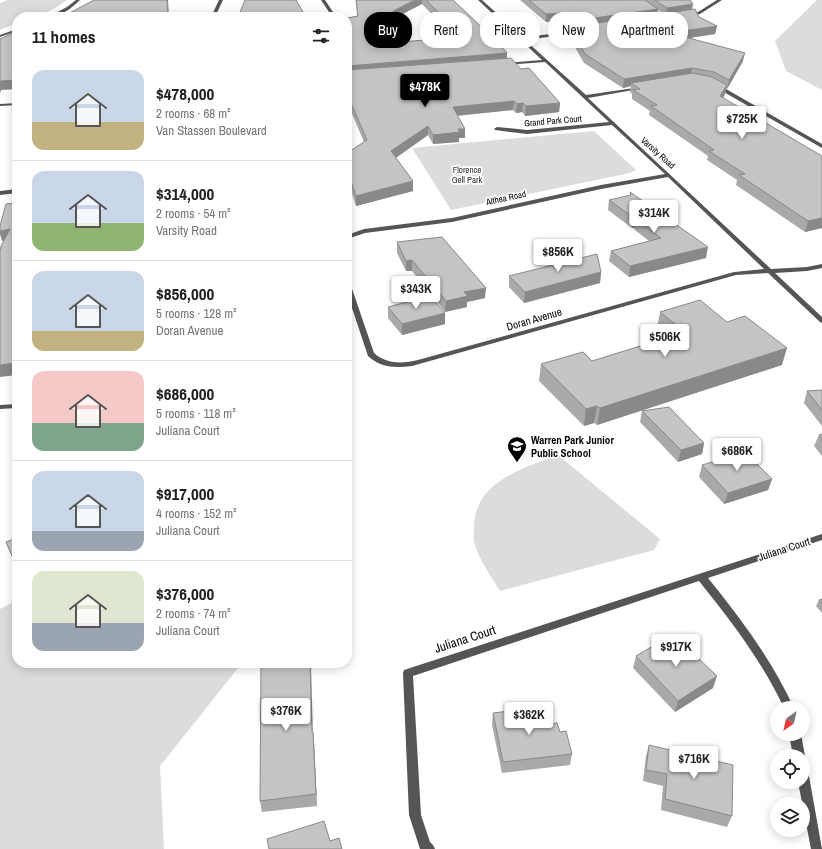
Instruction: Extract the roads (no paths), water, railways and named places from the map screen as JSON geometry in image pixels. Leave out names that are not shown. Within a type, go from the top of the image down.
[{"type":"street","points":[[60,12],[78,0]]},
{"type":"street","points":[[215,12],[221,0]]},
{"type":"street","points":[[323,0],[330,12]]},
{"type":"street","name":"Varsity Road","points":[[480,0],[493,12]]},
{"type":"street","points":[[688,15],[698,13],[720,0]]},
{"type":"street","points":[[0,36],[12,32]]},
{"type":"street","name":"Varsity Road","points":[[531,48],[669,175],[822,321]]},
{"type":"street","points":[[497,65],[545,61]]},
{"type":"street","points":[[712,83],[822,146]]},
{"type":"street","points":[[585,97],[643,87]]},
{"type":"street","points":[[0,105],[12,104]]},
{"type":"street","name":"Grand Park Court","points":[[496,129],[527,132],[612,123]]},
{"type":"street","name":"Althea Road","points":[[352,235],[364,231],[452,220],[601,187],[669,175]]},
{"type":"street","points":[[0,193],[12,192]]},
{"type":"street","name":"Doran Avenue","points":[[352,299],[371,354],[387,364],[405,365],[447,355],[736,273],[807,269],[822,266]]},
{"type":"street","points":[[0,407],[12,406]]},
{"type":"street","name":"Juliana Court","points":[[429,849],[426,846],[415,815],[408,673],[822,537]]},
{"type":"street","points":[[701,577],[727,608],[774,678],[786,701]]},
{"type":"street","points":[[805,789],[817,849]]},
{"type":"place","name":"Warren Park Junior Public School","points":[[517,463]]},
{"type":"park label","name":"Florence Gell Park","points":[[467,176]]}]
